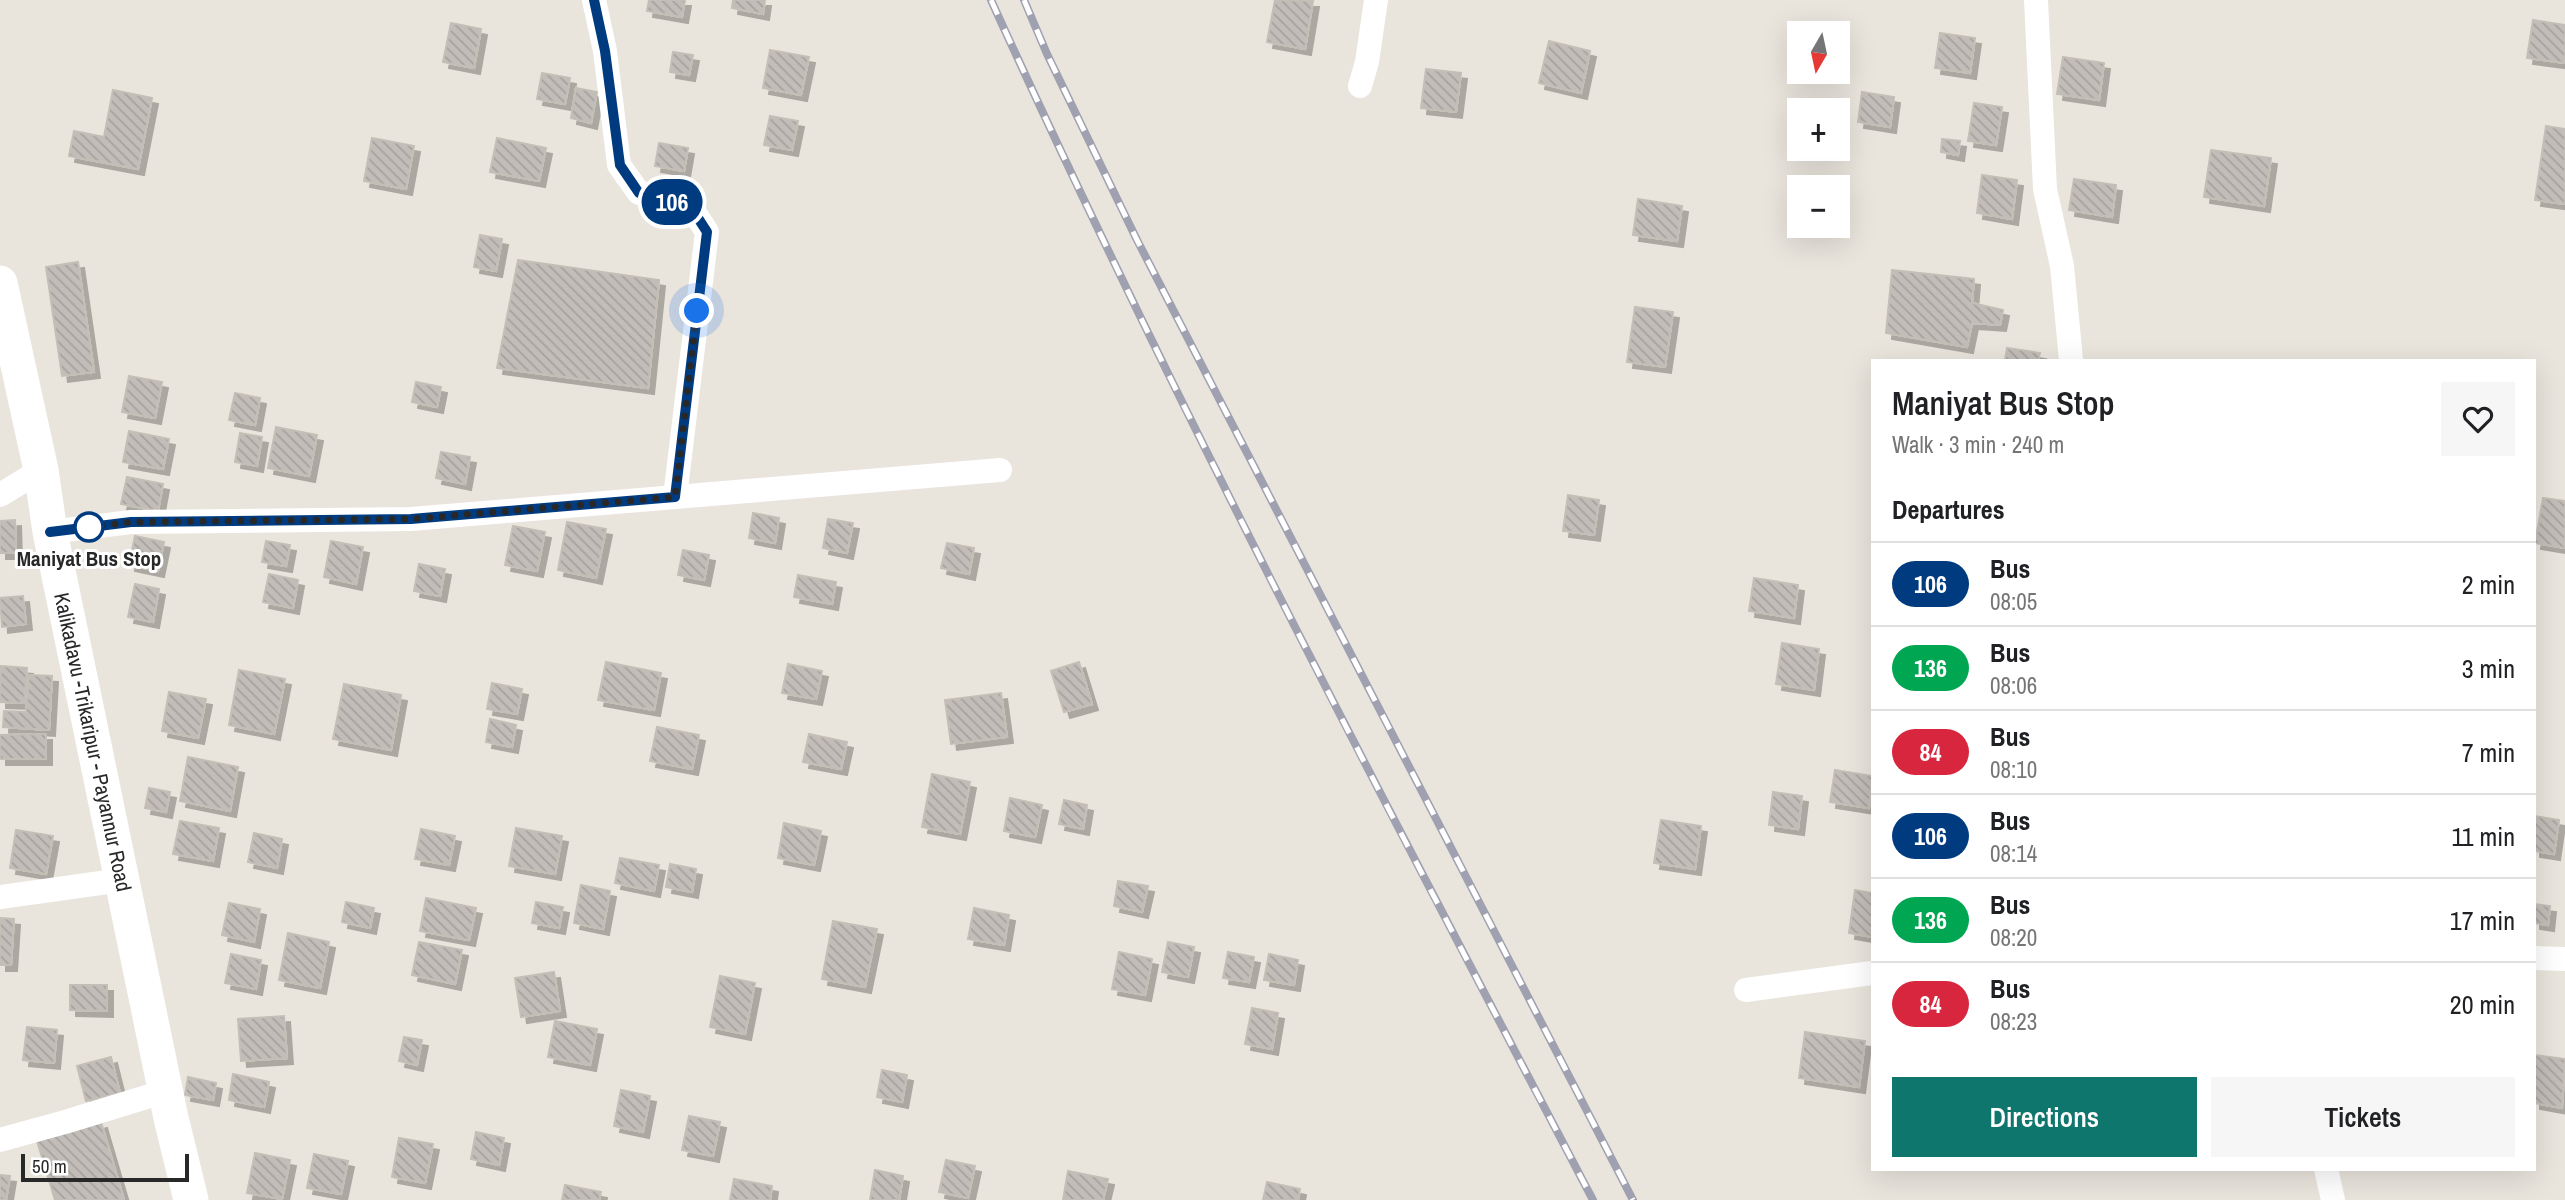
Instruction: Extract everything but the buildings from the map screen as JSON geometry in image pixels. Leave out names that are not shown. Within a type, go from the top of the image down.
[{"type":"main road","name":"Kalikadavu -Trikaripur - Payannur Road","points":[[0,283],[41,470],[50,532],[122,880],[191,1200]]},
{"type":"street","points":[[594,0],[605,51],[620,165],[639,193],[691,207],[707,232],[675,497]]},
{"type":"street","points":[[1360,86],[1367,62],[1376,0]]},
{"type":"street","points":[[2036,0],[2045,189],[2062,266],[2071,359]]},
{"type":"street","points":[[0,495],[41,470]]},
{"type":"street","points":[[50,532],[131,522],[411,519],[1000,470]]},
{"type":"street","points":[[0,897],[122,880]]},
{"type":"street","points":[[2536,958],[2565,959]]},
{"type":"street","points":[[1746,989],[1871,973]]},
{"type":"street","points":[[0,1140],[166,1091]]},
{"type":"street","points":[[2326,1171],[2333,1200]]},
{"type":"railway","points":[[991,0],[1134,304],[1283,604],[1593,1200]]},
{"type":"railway","points":[[1024,0],[1047,54],[1137,240],[1633,1200]]},
{"type":"bus line","name":"106","points":[[50,532],[131,522],[411,519],[675,497],[707,232],[691,207],[639,193],[620,165],[605,51],[594,0]]},
{"type":"place","name":"Maniyat Bus Stop","points":[[89,527]]},
{"type":"route","points":[[89,527],[77,529],[131,522],[411,519],[675,497],[697,311]]}]
